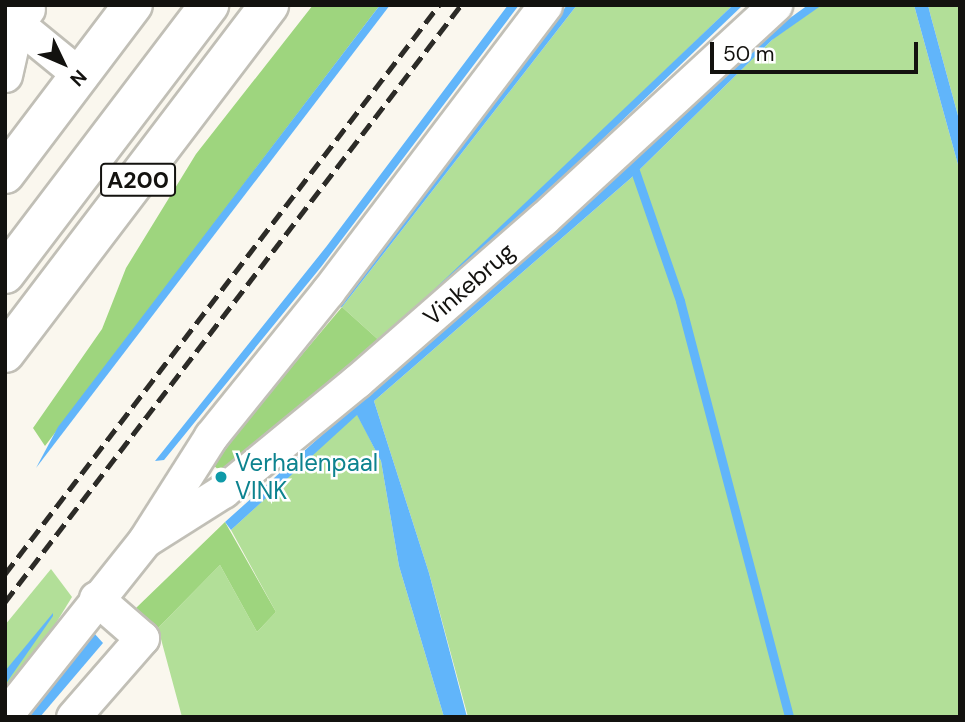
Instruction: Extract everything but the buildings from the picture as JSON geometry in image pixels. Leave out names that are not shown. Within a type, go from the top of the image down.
[{"type":"main road","points":[[5,174],[133,5]]},
{"type":"main road","name":"A200","points":[[5,274],[209,5]]},
{"type":"main road","name":"A200","points":[[5,353],[269,5]]},
{"type":"street","name":"Vinkebrug","points":[[5,716],[96,598],[145,540],[196,455],[344,271],[545,5]]},
{"type":"street","name":"Vinkebrug","points":[[145,540],[223,491],[368,372],[775,5]]},
{"type":"street","points":[[17,14],[81,76]]},
{"type":"street","points":[[5,75],[17,14]]},
{"type":"street","points":[[73,717],[142,638],[96,598]]},
{"type":"green space","points":[[313,5],[380,5],[45,446],[33,428],[102,329],[126,268],[196,154]]},
{"type":"green space","points":[[577,5],[733,5],[382,343],[342,307]]},
{"type":"green space","points":[[821,5],[914,5],[960,172],[960,717],[468,717],[429,573],[374,401],[631,178],[774,38]]},
{"type":"green space","points":[[928,5],[960,5],[960,123],[931,17]]},
{"type":"green space","points":[[342,307],[382,343],[223,473],[214,466],[224,447]]},
{"type":"green space","points":[[357,414],[381,461],[399,566],[444,717],[182,717],[158,628],[220,565],[257,632],[276,612],[231,530]]},
{"type":"green space","points":[[225,522],[276,612],[257,632],[220,565],[158,628],[136,608]]},
{"type":"green space","points":[[51,569],[72,597],[5,706],[5,625]]},
{"type":"water","points":[[380,5],[390,5],[36,468],[58,427]]},
{"type":"water","points":[[508,5],[519,5],[321,267],[164,460],[155,461],[326,247]]},
{"type":"water","points":[[567,5],[577,5],[342,307],[337,308]]},
{"type":"water","points":[[733,5],[743,5],[445,290],[421,302]]},
{"type":"water","points":[[808,5],[822,5],[772,40],[631,178],[374,401],[429,573],[467,717],[444,717],[399,566],[381,461],[357,415],[231,530],[225,522],[772,31]]},
{"type":"water","points":[[914,5],[928,5],[960,123],[960,172]]},
{"type":"water","points":[[53,613],[53,616],[5,685],[5,671]]},
{"type":"water","points":[[94,633],[103,643],[40,717],[21,717]]},
{"type":"waterway","points":[[633,165],[680,301],[789,717]]},
{"type":"railway","points":[[5,574],[439,5]]},
{"type":"railway","points":[[5,602],[461,5]]},
{"type":"place","name":"Verhalenpaal VINK","points":[[221,477]]}]
